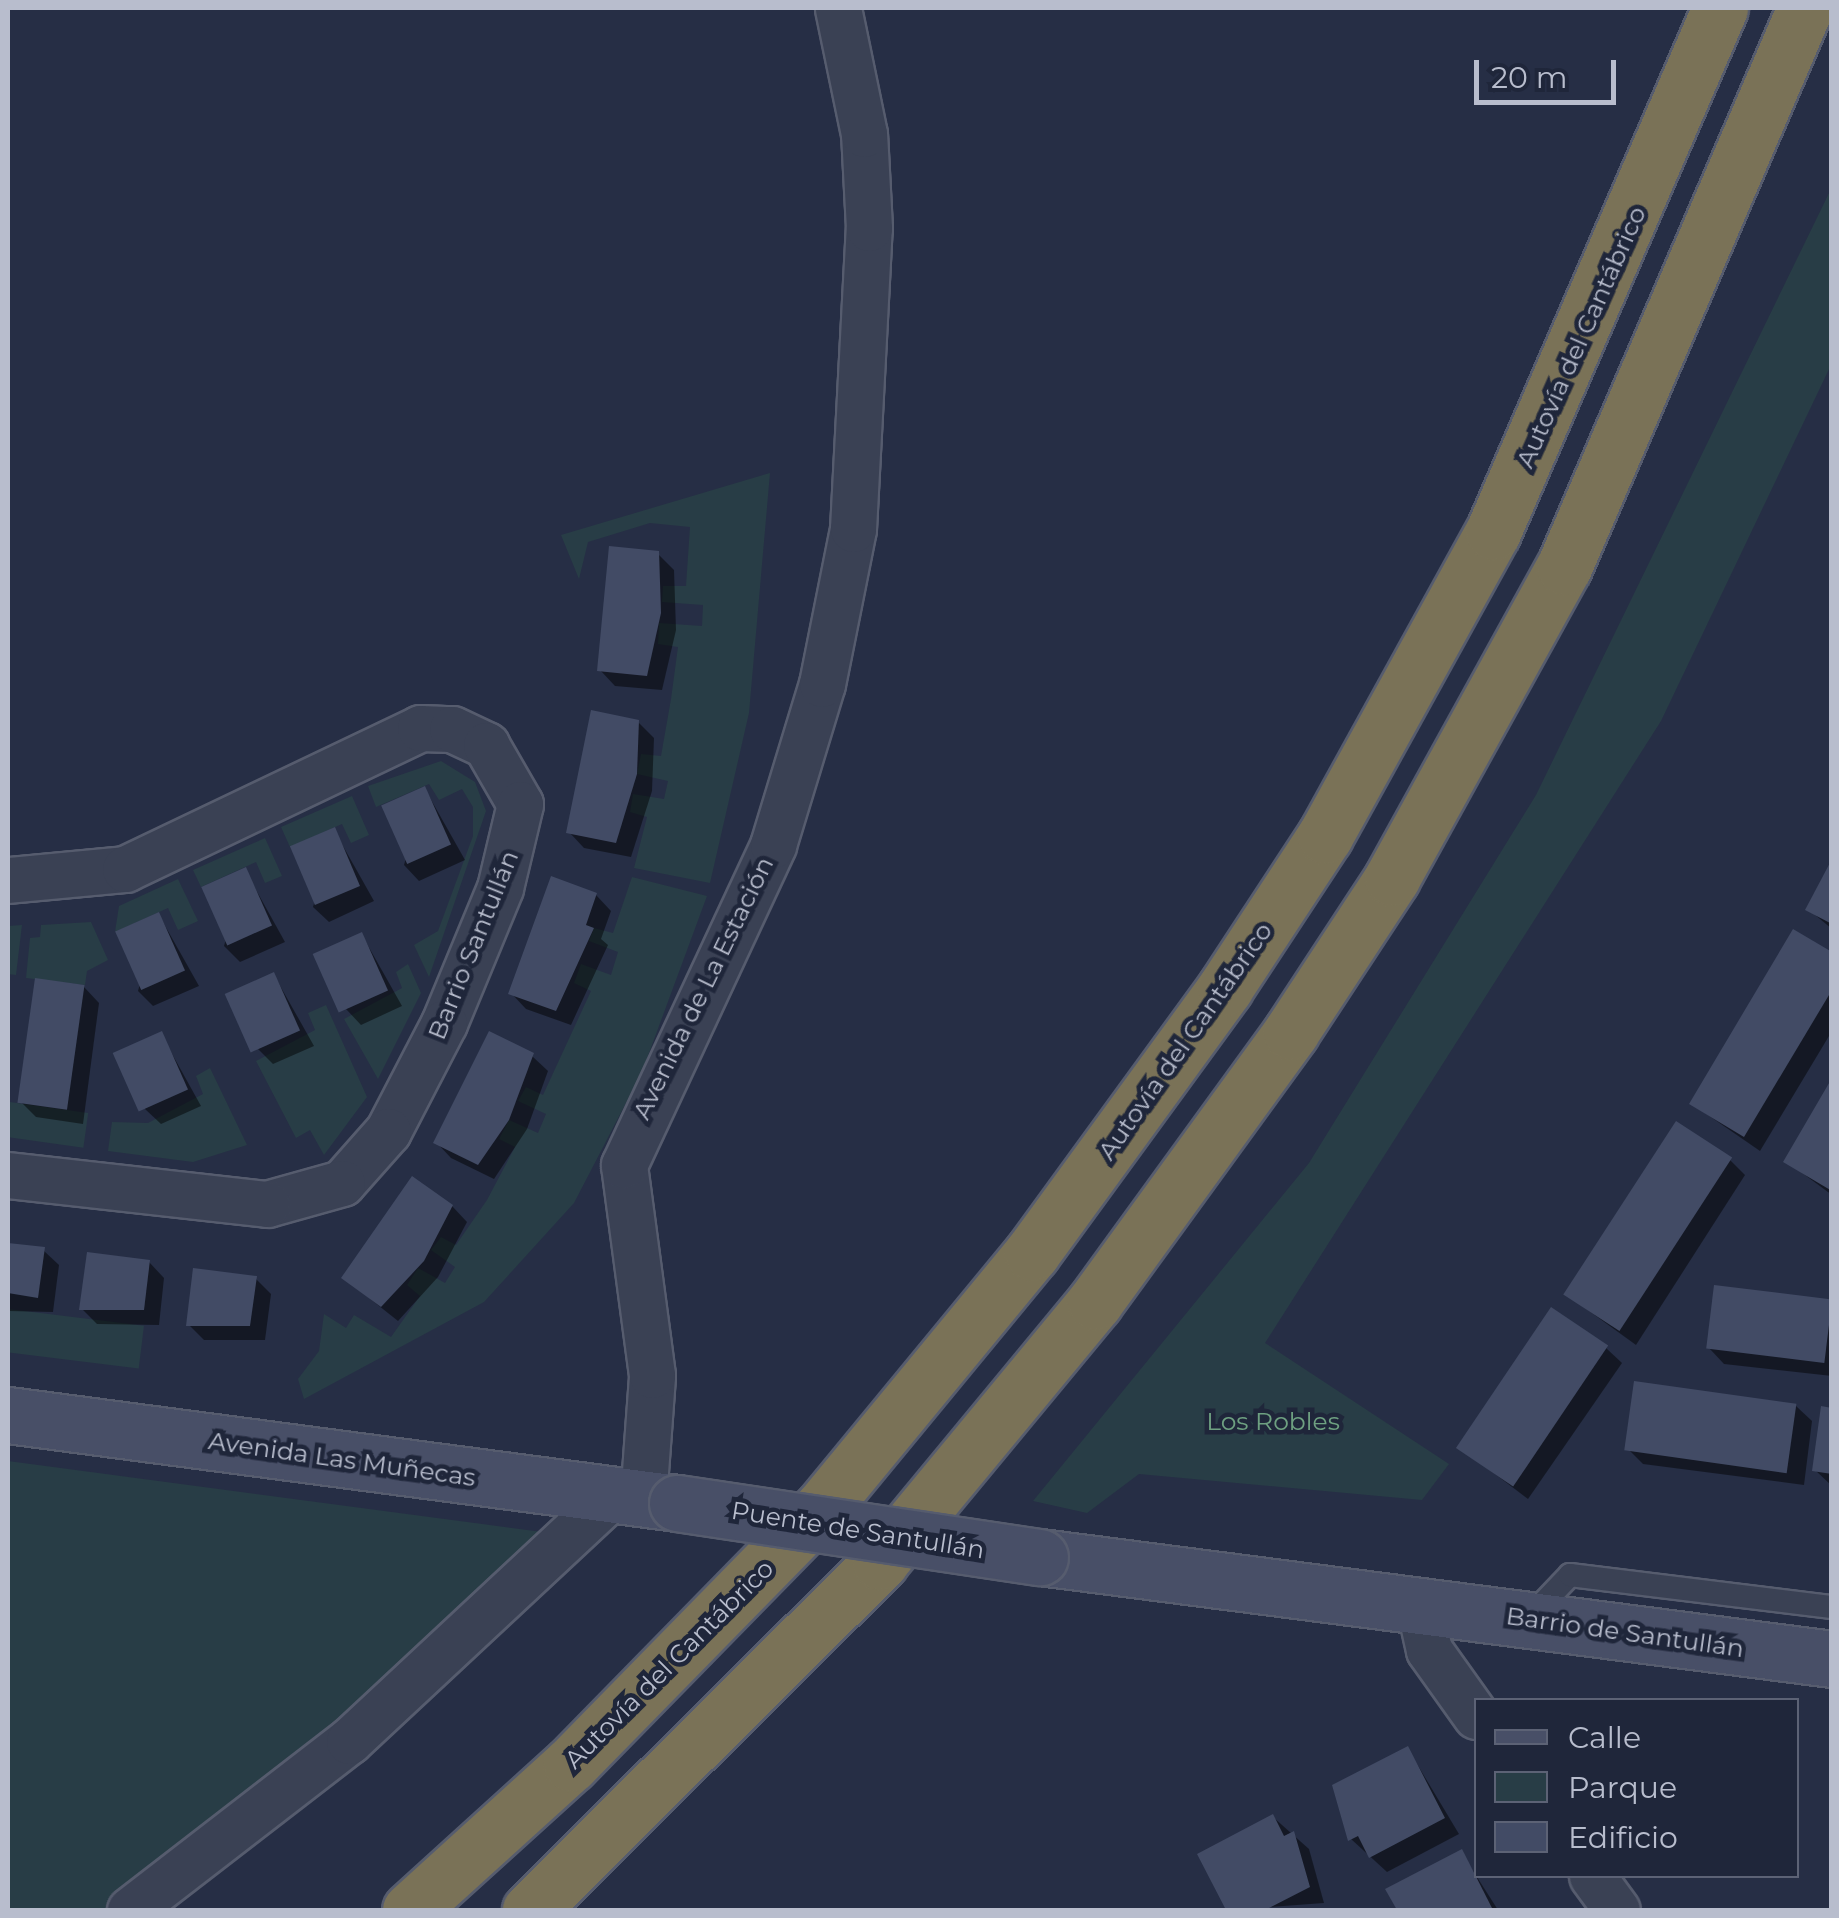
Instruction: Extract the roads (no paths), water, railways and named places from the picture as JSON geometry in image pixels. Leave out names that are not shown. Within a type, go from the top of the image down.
[{"type":"highway","points":[[1627,234],[1691,8]]},
{"type":"highway","name":"Autovía del Cantábrico","points":[[410,1910],[599,1737],[821,1509],[1136,1115],[1325,836],[1414,682],[1627,234],[1720,8]]},
{"type":"highway","points":[[530,1910],[880,1562],[1095,1302],[1223,1129],[1392,878],[1484,720],[1638,410],[1805,8]]},
{"type":"highway","points":[[1722,214],[1832,25]]},
{"type":"street","name":"Avenida de La Estación","points":[[644,1499],[652,1374],[624,1164],[773,845],[822,684],[853,530],[869,228],[864,134],[838,8]]},
{"type":"street","name":"Barrio Santullán","points":[[8,880],[124,869],[420,728],[486,745],[520,804],[500,888],[444,1023],[388,1131],[342,1183],[267,1204],[8,1176]]},
{"type":"street","name":"Avenida Las Muñecas","points":[[8,1415],[644,1499]]},
{"type":"street","name":"Puente de Santullán","points":[[644,1499],[1040,1558]]},
{"type":"street","points":[[130,1910],[349,1741],[644,1499]]},
{"type":"street","name":"Barrio de Santullán","points":[[1040,1558],[1832,1659]]},
{"type":"street","points":[[1418,1605],[1429,1650],[1474,1713]]},
{"type":"street","points":[[1593,1878],[1617,1910]]},
{"type":"lane","points":[[1528,1620],[1570,1575],[1832,1607]]},
{"type":"park label","name":"Los Robles","points":[[1273,1421]]}]
